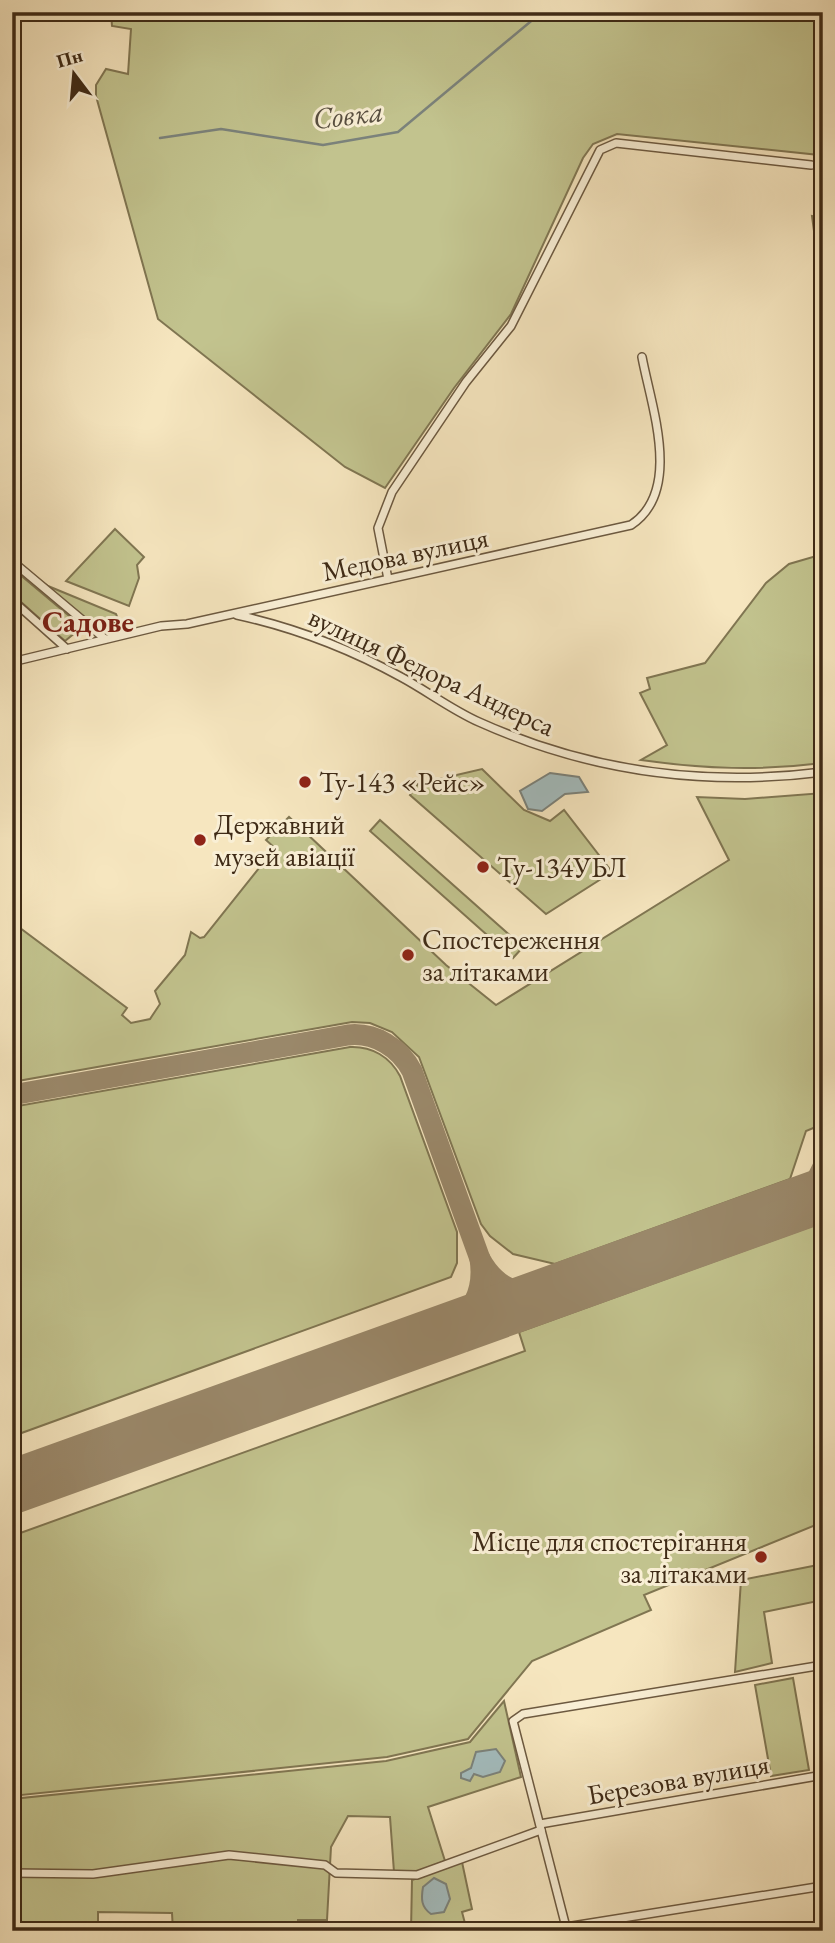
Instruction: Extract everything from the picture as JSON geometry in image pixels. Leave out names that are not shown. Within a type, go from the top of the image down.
[{"type":"street","points":[[388,579],[377,528],[392,492],[466,382],[511,326],[600,150],[616,143],[811,165]]},
{"type":"street","name":"Медова вулиця","points":[[12,662],[105,639],[620,530],[640,519],[650,506],[661,463],[642,357]]},
{"type":"street","points":[[12,561],[105,639]]},
{"type":"street","points":[[12,600],[67,649]]},
{"type":"street","name":"вулиця Федора Андерса","points":[[233,614],[318,636],[402,678],[476,721],[571,756],[617,768],[713,778],[823,772]]},
{"type":"street","points":[[823,1665],[523,1714],[513,1721],[566,1929],[823,1886]]},
{"type":"street","name":"Березова вулиця","points":[[12,1872],[93,1874],[229,1855],[325,1865],[336,1873],[408,1876],[540,1827],[823,1775]]},
{"type":"green space","points":[[111,12],[823,13],[823,165],[819,155],[617,134],[593,144],[583,158],[511,314],[454,388],[385,488],[345,467],[158,319],[96,96],[96,85],[106,69],[128,74],[131,29],[112,26]]},
{"type":"green space","points":[[812,216],[823,219],[823,322],[817,296],[820,276]]},
{"type":"green space","points":[[115,529],[144,557],[137,565],[139,578],[129,606],[66,581]]},
{"type":"green space","points":[[823,554],[823,763],[732,768],[641,760],[667,745],[640,693],[650,689],[647,678],[705,663],[766,583],[789,564]]},
{"type":"green space","points":[[20,566],[48,586],[116,614],[118,619],[114,623],[85,620]]},
{"type":"green space","points":[[12,568],[74,620],[76,632],[65,641],[12,594]]},
{"type":"green space","points":[[482,769],[524,810],[550,821],[564,810],[612,872],[546,914],[410,795],[418,784]]},
{"type":"green space","points":[[823,793],[823,1124],[806,1131],[790,1179],[555,1264],[513,1254],[490,1236],[481,1224],[419,1057],[392,1032],[370,1023],[352,1022],[12,1082],[12,922],[127,1008],[122,1015],[131,1023],[150,1019],[160,1004],[155,991],[185,955],[191,932],[200,938],[204,937],[275,848],[266,840],[289,817],[446,965],[496,1005],[729,860],[697,797],[745,799]]},
{"type":"green space","points":[[380,820],[523,947],[513,958],[370,831]]},
{"type":"green space","points":[[350,1047],[366,1048],[380,1054],[400,1076],[457,1232],[457,1263],[451,1277],[16,1435],[12,1431],[12,1107]]},
{"type":"green space","points":[[823,1222],[823,1522],[644,1595],[651,1610],[532,1661],[468,1739],[387,1757],[12,1796],[12,1536],[525,1351],[519,1332]]},
{"type":"green space","points":[[823,1564],[823,1600],[764,1612],[772,1663],[735,1672],[741,1580]]},
{"type":"green space","points":[[793,1678],[809,1770],[771,1776],[755,1685]]},
{"type":"green space","points":[[504,1701],[521,1777],[428,1807],[445,1861],[417,1872],[394,1872],[390,1817],[348,1816],[331,1847],[327,1920],[298,1920],[298,1931],[173,1931],[172,1913],[98,1912],[98,1931],[12,1931],[12,1799],[386,1761],[470,1742]]},
{"type":"green space","points":[[462,1862],[472,1909],[462,1912],[467,1931],[411,1931],[412,1880]]},
{"type":"water","points":[[550,773],[579,777],[588,792],[565,794],[542,811],[528,809],[520,791]]},
{"type":"water","points":[[496,1749],[505,1761],[500,1772],[483,1777],[474,1774],[470,1781],[461,1778],[461,1773],[471,1768],[476,1752]]},
{"type":"water","points":[[434,1878],[446,1884],[450,1899],[444,1912],[431,1914],[422,1902],[422,1895],[423,1887]]},
{"type":"waterway","name":"Совка","points":[[160,138],[221,129],[323,145],[398,132],[542,12]]},
{"type":"taxiway","points":[[12,1095],[348,1035],[377,1039],[401,1055],[412,1071],[480,1259],[488,1271],[497,1281],[517,1291],[541,1292],[567,1287]]},
{"type":"taxiway","points":[[786,1208],[813,1187],[823,1167]]},
{"type":"taxiway","points":[[444,1331],[462,1318],[474,1301],[480,1282],[480,1259]]},
{"type":"runway","points":[[12,1487],[823,1195]]},
{"type":"place","name":"Ту-143 «Рейс»","points":[[305,782]]},
{"type":"place","name":"Державний музей авіації","points":[[200,840]]},
{"type":"place","name":"Ту-134УБЛ","points":[[483,867]]},
{"type":"place","name":"Спостереження за літаками","points":[[408,955]]},
{"type":"place","name":"Місце для спостерігання за літаками","points":[[761,1557]]},
{"type":"district","name":"Садове","points":[[88,622]]}]
